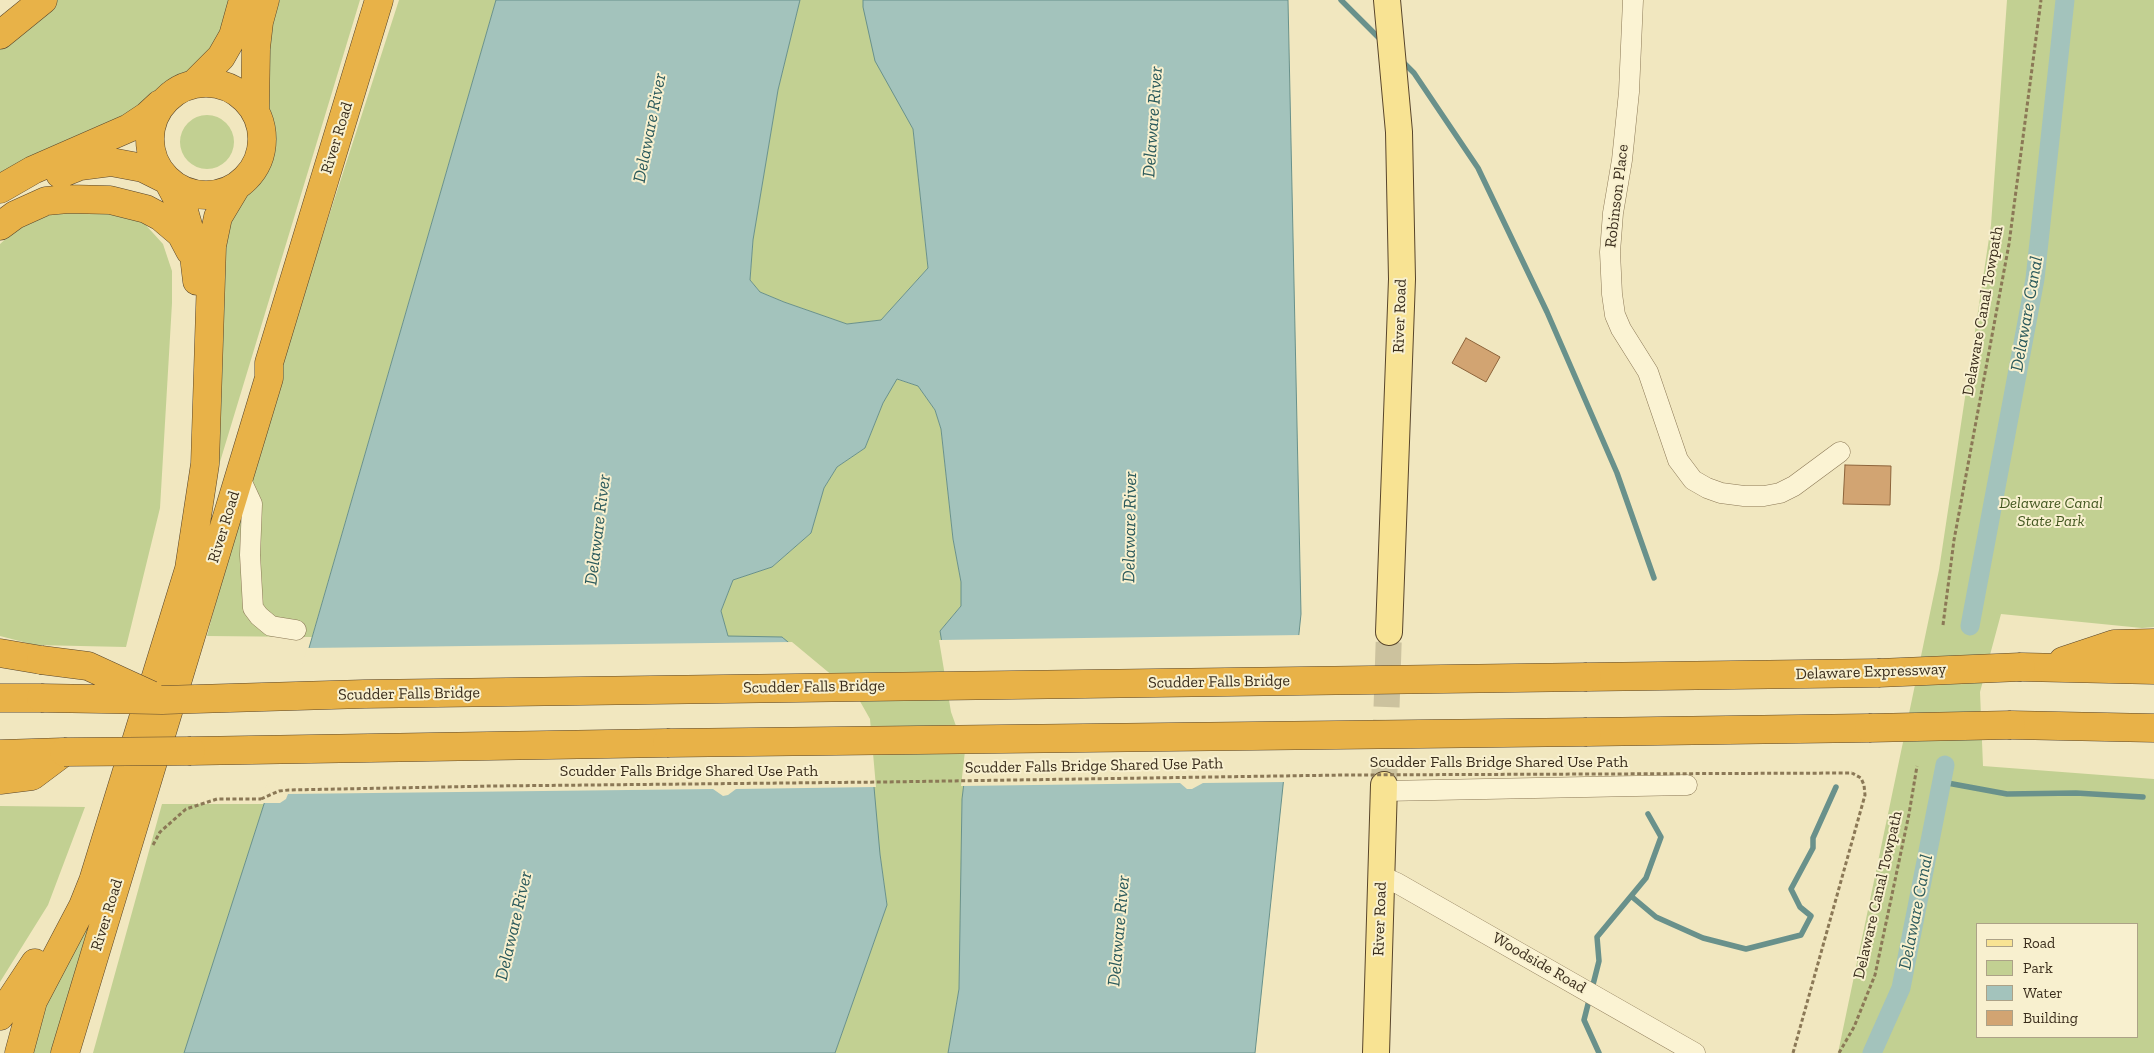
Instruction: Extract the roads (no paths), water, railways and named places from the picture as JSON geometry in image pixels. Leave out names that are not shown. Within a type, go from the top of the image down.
[{"type":"highway","points":[[0,35],[43,0]]},
{"type":"highway","points":[[195,84],[221,57],[233,36],[242,0]]},
{"type":"highway","points":[[255,112],[256,48],[259,22],[265,0]]},
{"type":"highway","name":"River Road","points":[[65,1053],[269,378],[269,363],[379,0]]},
{"type":"highway","points":[[0,189],[33,170],[129,128],[147,116],[169,96],[181,88],[195,84],[213,83],[230,88],[244,98],[255,112],[261,128],[262,145],[258,162],[249,176],[236,187],[220,194],[201,196],[183,191],[143,168],[127,164],[96,163],[80,166],[47,179],[0,212]]},
{"type":"highway","points":[[0,1016],[33,966],[73,890],[97,817],[178,541],[187,486],[197,276],[192,239],[184,211],[156,167],[150,152],[149,137],[152,121],[158,107],[169,96]]},
{"type":"highway","points":[[19,1053],[33,1001],[83,906],[93,881],[189,569],[205,464],[212,246],[218,217],[236,187]]},
{"type":"highway","points":[[0,226],[15,215],[46,201],[91,198],[128,204],[161,217],[181,234],[188,244],[197,276]]},
{"type":"highway","points":[[190,559],[208,516],[260,374],[269,363]]},
{"type":"highway","points":[[2033,667],[2114,644],[2154,643]]},
{"type":"highway","points":[[0,653],[88,666],[162,700]]},
{"type":"highway","name":"Delaware Expressway","points":[[1587,677],[1878,673],[2033,667],[2154,670]]},
{"type":"highway","name":"Scudder Falls Bridge","points":[[0,698],[162,700],[364,694],[1587,677]]},
{"type":"highway","points":[[0,754],[46,761],[2011,725],[2154,728]]},
{"type":"highway","points":[[0,780],[46,761]]},
{"type":"main road","name":"River Road","points":[[1387,0],[1402,184],[1402,279],[1389,632]]},
{"type":"main road","name":"River Road","points":[[1376,1053],[1384,788]]},
{"type":"street","name":"Robinson Place","points":[[1633,0],[1629,92],[1622,160],[1613,212],[1610,252],[1612,294],[1615,315],[1621,329],[1648,372],[1678,460],[1693,480],[1707,488],[1729,494],[1764,496],[1780,493],[1794,486],[1840,452]]},
{"type":"street","points":[[239,476],[252,504],[250,555],[254,608],[258,616],[271,626],[296,630]]},
{"type":"street","points":[[1384,788],[1687,785]]},
{"type":"street","name":"Woodside Road","points":[[1381,876],[1576,984],[1695,1053]]},
{"type":"water","name":"Delaware River","points":[[496,0],[800,0],[778,90],[753,240],[750,280],[760,292],[847,324],[881,320],[928,268],[913,129],[875,61],[863,0],[1288,0],[1301,614],[1255,1053],[948,1053],[959,989],[962,799],[968,750],[953,711],[940,631],[961,606],[961,582],[953,539],[941,429],[935,410],[918,386],[897,379],[883,403],[865,448],[837,467],[824,488],[811,533],[772,567],[733,580],[721,611],[728,636],[782,637],[855,698],[868,720],[880,854],[887,905],[835,1053],[184,1053],[264,804]]},
{"type":"waterway","points":[[1341,0],[1381,40]]},
{"type":"waterway","name":"Delaware Canal","points":[[1970,626],[2035,279],[2065,0]]},
{"type":"waterway","points":[[1402,61],[1414,73],[1478,168],[1547,312],[1617,473],[1654,578]]},
{"type":"waterway","name":"Delaware Canal","points":[[1872,1053],[1901,988],[1945,765]]},
{"type":"waterway","points":[[1942,782],[2007,794],[2076,793],[2143,797]]},
{"type":"waterway","points":[[1631,896],[1656,917],[1703,938],[1746,949],[1801,935],[1811,916],[1800,907],[1791,889],[1813,848],[1813,838],[1836,787]]},
{"type":"waterway","points":[[1599,1053],[1584,1020],[1599,961],[1597,937],[1646,878],[1661,837],[1648,814]]},
{"type":"tunnel","points":[[1384,785],[1389,632]]},
{"type":"park label","name":"Delaware Canal State Park","points":[[2051,512]]}]
